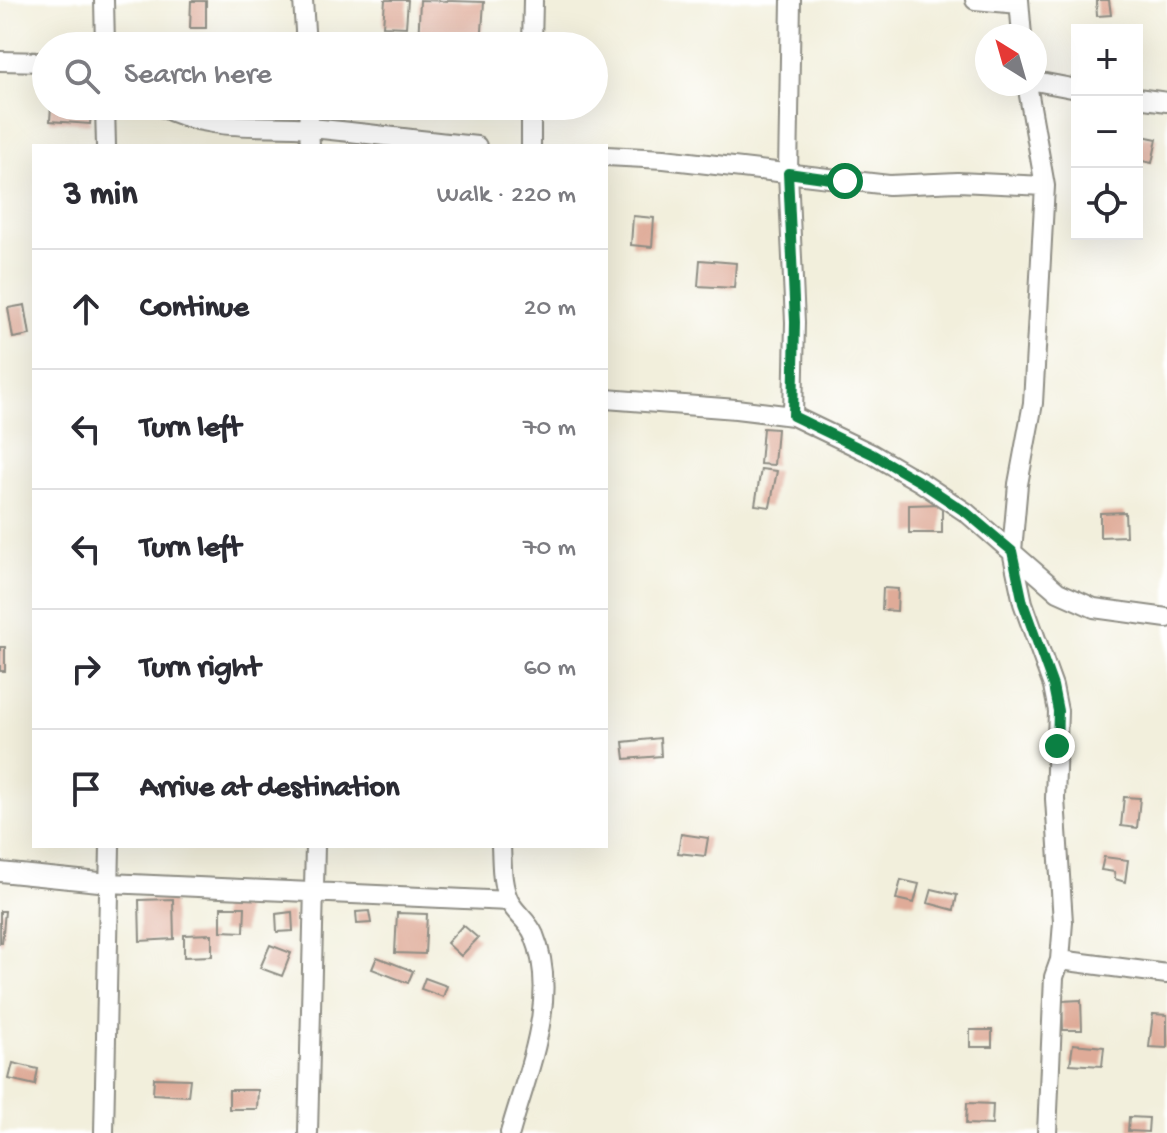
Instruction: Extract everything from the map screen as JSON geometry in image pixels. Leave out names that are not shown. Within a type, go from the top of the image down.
[{"type":"street","points":[[104,0],[105,32]]},
{"type":"street","points":[[303,0],[305,32]]},
{"type":"street","points":[[532,32],[533,0]]},
{"type":"street","points":[[791,0],[788,173],[795,322],[793,416]]},
{"type":"street","points":[[975,0],[1019,2],[1021,24]]},
{"type":"street","points":[[0,61],[32,62]]},
{"type":"street","points":[[1047,83],[1071,88]]},
{"type":"street","points":[[1029,96],[1045,186],[1033,403],[1018,484],[1012,551],[1023,603],[1053,686],[1058,711],[1055,799],[1063,922],[1060,960],[1054,977],[1047,1133]]},
{"type":"street","points":[[1143,99],[1167,102]]},
{"type":"street","points":[[105,120],[106,144]]},
{"type":"street","points":[[194,120],[310,137],[440,144]]},
{"type":"street","points":[[531,120],[531,144]]},
{"type":"street","points":[[608,156],[664,159],[889,185],[958,182],[1045,186]]},
{"type":"street","points":[[608,399],[793,416],[837,436],[922,483],[967,513],[1058,592],[1094,608],[1167,618]]},
{"type":"street","points":[[104,1133],[110,848]]},
{"type":"street","points":[[308,1133],[315,848]]},
{"type":"street","points":[[501,848],[502,873],[509,901],[534,934],[544,974],[543,1013],[510,1133]]},
{"type":"street","points":[[0,872],[109,883],[509,901]]},
{"type":"street","points":[[1060,960],[1167,974]]},
{"type":"building","points":[[385,0],[408,0],[406,27],[383,26]]},
{"type":"building","points":[[420,0],[484,2],[482,32],[419,32]]},
{"type":"building","points":[[1096,0],[1109,0],[1111,15],[1097,16]]},
{"type":"building","points":[[191,1],[206,1],[206,28],[190,28]]},
{"type":"building","points":[[50,120],[90,120],[90,124]]},
{"type":"building","points":[[1143,136],[1157,139],[1152,163],[1143,161]]},
{"type":"building","points":[[633,216],[654,218],[652,247],[631,245]]},
{"type":"building","points":[[700,260],[736,263],[734,288],[698,286]]},
{"type":"building","points":[[25,305],[30,335],[13,338],[8,308]]},
{"type":"building","points":[[763,428],[777,429],[774,465],[760,464]]},
{"type":"building","points":[[761,469],[777,471],[770,507],[755,505]]},
{"type":"building","points":[[942,504],[942,533],[909,533],[909,505]]},
{"type":"building","points":[[1125,512],[1126,536],[1100,537],[1100,513]]},
{"type":"building","points":[[883,588],[898,589],[897,611],[882,610]]},
{"type":"building","points":[[0,647],[5,647],[5,671],[0,671]]},
{"type":"building","points":[[660,738],[661,756],[625,759],[623,742]]},
{"type":"building","points":[[1124,797],[1140,798],[1137,828],[1121,826]]},
{"type":"building","points":[[681,834],[708,838],[705,856],[678,853]]},
{"type":"building","points":[[1104,857],[1128,860],[1125,882],[1115,879],[1114,872],[1101,870]]},
{"type":"building","points":[[901,880],[919,884],[914,903],[896,899]]},
{"type":"building","points":[[932,889],[957,895],[954,910],[928,903]]},
{"type":"building","points":[[173,899],[174,939],[140,941],[139,900]]},
{"type":"building","points":[[221,907],[245,907],[244,932],[221,931]]},
{"type":"building","points":[[0,911],[5,911],[2,943],[0,943]]},
{"type":"building","points":[[369,911],[371,923],[357,924],[356,912]]},
{"type":"building","points":[[292,912],[293,931],[277,932],[276,914]]},
{"type":"building","points":[[397,913],[427,914],[425,954],[395,953]]},
{"type":"building","points":[[463,925],[478,938],[461,956],[447,943]]},
{"type":"building","points":[[212,934],[212,956],[184,957],[184,935]]},
{"type":"building","points":[[270,945],[291,953],[282,976],[260,968]]},
{"type":"building","points":[[377,957],[413,971],[408,983],[372,969]]},
{"type":"building","points":[[425,978],[447,986],[443,997],[421,989]]},
{"type":"building","points":[[1081,1000],[1082,1030],[1063,1030],[1062,1001]]},
{"type":"building","points":[[1153,1014],[1167,1015],[1167,1048],[1149,1047]]},
{"type":"building","points":[[970,1030],[992,1030],[992,1047],[970,1047]]},
{"type":"building","points":[[1073,1044],[1104,1047],[1102,1066],[1070,1064]]},
{"type":"building","points":[[13,1063],[38,1069],[35,1085],[9,1079]]},
{"type":"building","points":[[154,1078],[190,1079],[188,1096],[153,1094]]},
{"type":"building","points":[[229,1090],[258,1090],[257,1109],[229,1109]]},
{"type":"building","points":[[967,1103],[993,1104],[992,1125],[966,1124]]},
{"type":"building","points":[[1129,1117],[1149,1118],[1148,1132],[1128,1131]]},
{"type":"route","points":[[845,181],[788,173],[795,322],[793,416],[872,454],[922,483],[967,513],[1012,551],[1023,603],[1053,686],[1058,711],[1057,746]]}]
